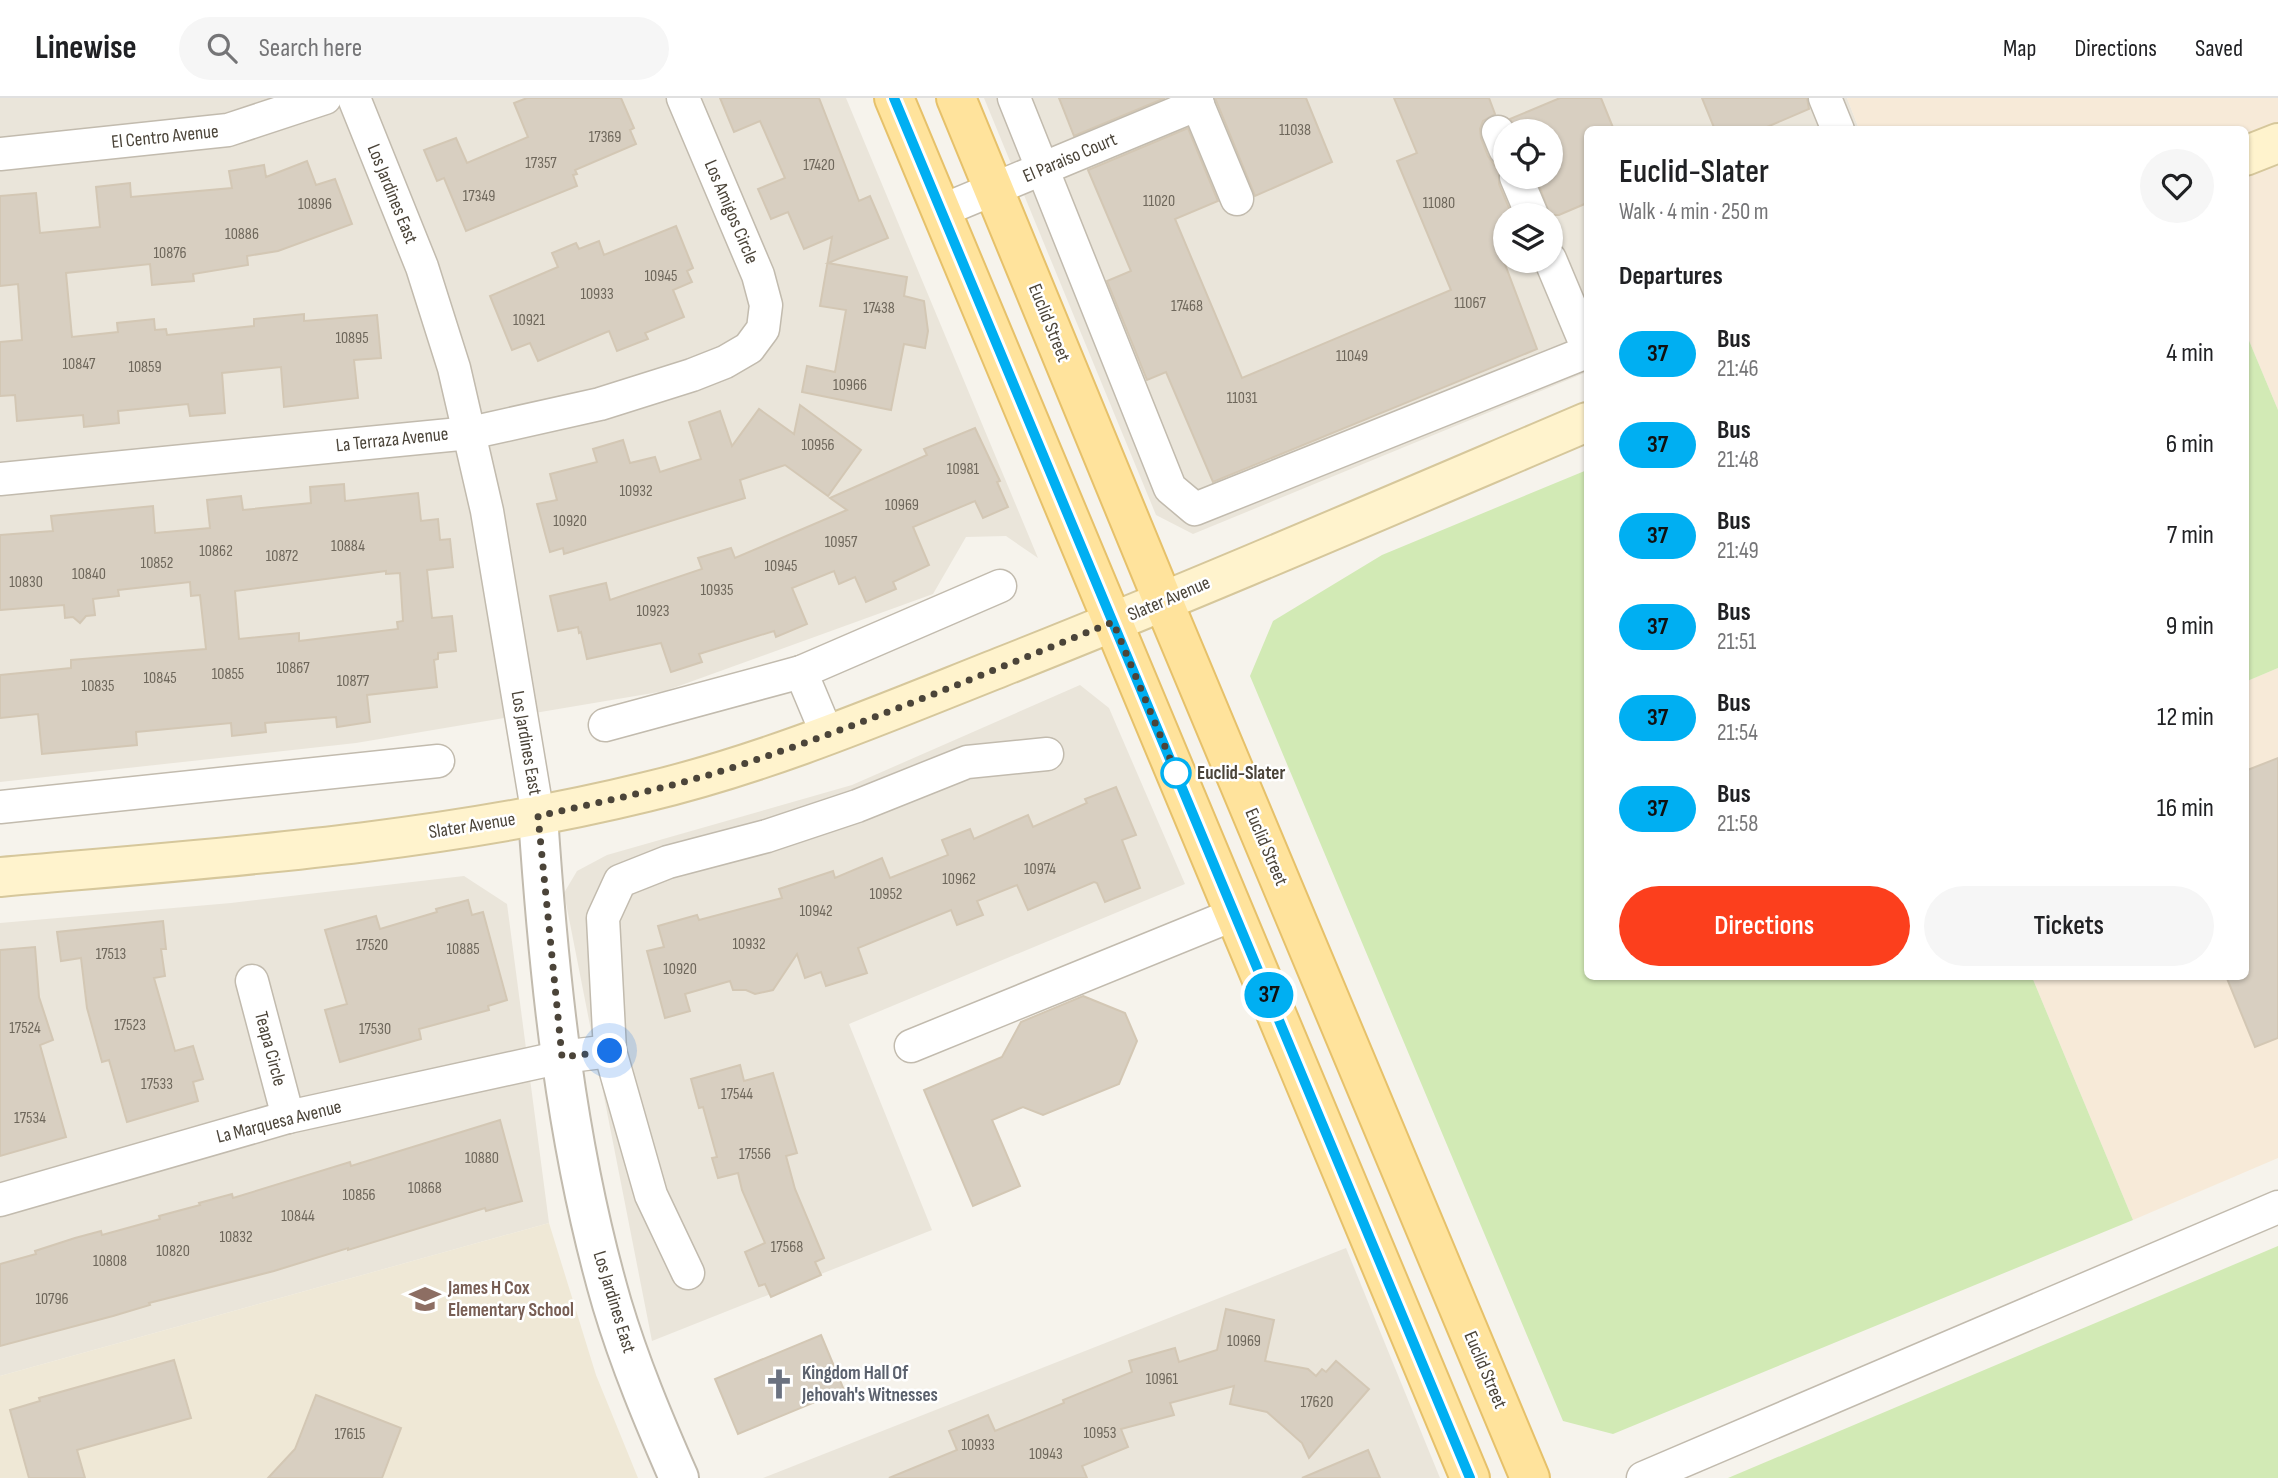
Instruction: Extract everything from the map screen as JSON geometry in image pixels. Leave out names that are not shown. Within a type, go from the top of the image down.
[{"type":"main road","points":[[894,98],[1470,1478]]},
{"type":"main road","name":"Euclid Street","points":[[956,98],[1530,1478]]},
{"type":"main road","points":[[2249,154],[2278,143]]},
{"type":"main road","name":"Slater Avenue","points":[[0,877],[332,848],[538,816],[648,792],[734,767],[827,734],[1113,622],[1584,423]]},
{"type":"main road","points":[[1363,1221],[1414,1199]]},
{"type":"street","name":"El Centro Avenue","points":[[0,154],[228,130],[325,98]]},
{"type":"street","name":"Los Jardines East","points":[[354,98],[422,267],[454,368],[470,433],[487,511],[538,816],[572,1136],[607,1284],[642,1390],[679,1478]]},
{"type":"street","name":"Los Amigos Circle","points":[[683,98],[758,275],[766,305],[762,329]]},
{"type":"street","points":[[1014,98],[1170,488],[1195,509],[1584,351]]},
{"type":"street","points":[[1825,98],[1836,126]]},
{"type":"street","name":"El Paraiso Court","points":[[942,211],[1043,170],[1197,101],[1237,199]]},
{"type":"street","points":[[1556,273],[1584,343]]},
{"type":"street","name":"La Terraza Avenue","points":[[0,479],[470,433],[600,404],[692,375],[725,362],[748,348],[762,329]]},
{"type":"street","points":[[605,725],[802,672],[1000,586]]},
{"type":"street","points":[[802,672],[827,734]]},
{"type":"street","points":[[688,1273],[651,1195],[610,1051],[603,918],[620,881],[668,862],[767,836],[857,806],[967,762],[1047,754]]},
{"type":"street","points":[[0,807],[438,761]]},
{"type":"street","points":[[911,1046],[1235,914]]},
{"type":"street","name":"Teapa Circle","points":[[252,981],[288,1117]]},
{"type":"street","name":"La Marquesa Avenue","points":[[0,1200],[288,1117],[562,1057],[610,1051]]},
{"type":"street","points":[[1643,1478],[2278,1207]]},
{"type":"shaded area","points":[[0,98],[846,98],[1038,558],[1006,536],[966,537],[933,594],[665,691],[356,743],[0,782]]},
{"type":"shaded area","points":[[984,98],[1847,98],[1858,126],[1584,126],[1584,373],[1193,534],[1156,515]]},
{"type":"shaded area","points":[[1847,98],[2278,98],[2278,410],[2249,341],[2249,126],[1858,126]]},
{"type":"shaded area","points":[[2278,668],[2278,1158],[2133,1220],[2033,980],[2249,980],[2249,680]]},
{"type":"shaded area","points":[[1080,685],[1109,708],[1185,884],[849,1024],[932,1230],[652,1341],[564,893],[577,871],[607,855],[852,785]]},
{"type":"shaded area","points":[[464,876],[507,904],[549,1223],[0,1376],[0,923],[231,903]]},
{"type":"shaded area","name":"James H Cox Elementary School","points":[[549,1223],[596,1375],[638,1478],[0,1478],[0,1376]]},
{"type":"shaded area","points":[[1346,1248],[1440,1478],[763,1478]]},
{"type":"green space","points":[[2249,341],[2278,410],[2278,668],[2249,680]]},
{"type":"green space","points":[[1584,471],[1584,980],[2033,980],[2133,1220],[1613,1434],[1563,1421],[1250,676],[1273,621],[1382,555]]},
{"type":"green space","points":[[2278,1246],[2278,1478],[1728,1478]]},
{"type":"building","points":[[527,98],[621,98],[634,128],[630,130],[636,144],[575,170],[577,174],[573,175],[577,186],[466,231],[444,178],[437,181],[424,150],[456,138],[467,163],[528,137],[514,103]]},
{"type":"building","points":[[720,98],[819,98],[859,201],[870,196],[888,238],[828,263],[907,277],[904,296],[924,301],[928,331],[925,348],[904,344],[891,410],[802,392],[807,366],[835,372],[846,310],[820,306],[832,237],[804,249],[788,212],[771,219],[758,189],[785,178],[760,121],[734,132]]},
{"type":"building","points":[[1059,98],[1165,98],[1074,136]]},
{"type":"building","points":[[1215,98],[1306,98],[1332,162],[1255,196]]},
{"type":"building","points":[[1394,98],[1489,98],[1495,114],[1483,121],[1481,138],[1493,163],[1493,189],[1501,189],[1507,203],[1493,203],[1493,273],[1508,273],[1537,349],[1213,482],[1166,372],[1147,380],[1107,281],[1131,271],[1088,170],[1188,128],[1218,201],[1175,219],[1242,378],[1451,290],[1397,161],[1417,153]]},
{"type":"building","points":[[1560,98],[1601,98],[1612,126],[1584,126],[1584,204],[1563,213],[1563,203],[1546,203],[1540,189],[1563,189],[1563,119],[1510,119]]},
{"type":"building","points":[[1702,98],[1807,98],[1809,109],[1769,126],[1713,126]]},
{"type":"building","points":[[307,161],[316,185],[335,179],[352,224],[278,251],[247,256],[248,265],[193,274],[194,281],[152,285],[150,264],[66,273],[72,337],[118,332],[117,323],[154,319],[155,330],[166,329],[167,335],[254,326],[254,319],[304,314],[304,321],[377,315],[381,358],[354,360],[358,398],[284,407],[281,367],[222,373],[225,413],[190,416],[188,404],[118,411],[119,423],[84,427],[83,415],[17,421],[15,395],[0,396],[0,342],[22,340],[18,284],[0,286],[0,196],[36,193],[40,233],[100,227],[96,187],[130,183],[131,197],[232,188],[229,171],[264,165],[266,177]]},
{"type":"building","points":[[676,226],[693,268],[687,271],[692,282],[673,290],[684,317],[645,333],[648,339],[617,351],[609,331],[538,361],[530,343],[512,350],[490,296],[558,267],[552,253],[576,243],[579,249],[599,241],[604,255]]},
{"type":"building","points":[[800,405],[861,450],[828,496],[785,465],[740,480],[745,498],[564,554],[563,548],[550,552],[537,504],[557,500],[550,474],[597,462],[593,449],[623,440],[630,463],[655,457],[660,472],[701,459],[689,422],[720,411],[732,446],[759,409],[794,434]]},
{"type":"building","points":[[975,428],[1000,481],[997,482],[1008,507],[983,518],[975,501],[913,527],[929,565],[893,582],[896,589],[866,602],[855,577],[839,584],[834,571],[792,588],[807,624],[776,637],[774,631],[699,654],[702,662],[671,672],[661,643],[587,659],[578,627],[558,631],[550,596],[606,583],[610,600],[702,569],[698,558],[731,548],[735,558],[847,510],[830,498],[927,455],[924,449]]},
{"type":"building","points":[[344,484],[345,501],[418,493],[421,521],[438,519],[440,540],[450,539],[453,567],[427,570],[432,618],[452,616],[456,651],[438,653],[438,659],[434,660],[437,687],[367,695],[370,722],[337,727],[336,717],[265,723],[266,732],[232,736],[231,723],[136,732],[137,745],[42,754],[38,714],[0,718],[0,675],[71,668],[71,660],[206,649],[200,595],[191,596],[190,582],[118,590],[119,596],[93,599],[95,615],[86,616],[80,623],[73,617],[65,618],[64,605],[0,610],[0,535],[53,531],[51,516],[153,506],[155,533],[210,528],[207,500],[241,496],[243,510],[311,503],[310,487]],"holes":[[[386,571],[386,574],[400,573],[403,621],[397,622],[398,629],[299,641],[299,633],[239,639],[235,591]]]},
{"type":"building","points":[[2278,758],[2278,1038],[2255,1047],[2228,980],[2249,980],[2249,769]]},
{"type":"building","points":[[1116,787],[1136,835],[1122,840],[1140,888],[1105,902],[1097,883],[1094,882],[1028,910],[1017,885],[977,901],[983,915],[957,925],[951,910],[858,948],[867,973],[826,986],[821,972],[805,978],[797,954],[773,990],[755,994],[746,990],[733,990],[730,981],[685,994],[690,1011],[665,1018],[647,951],[664,947],[658,926],[697,915],[699,920],[782,898],[779,889],[833,871],[835,878],[882,858],[890,878],[948,855],[942,840],[970,829],[974,839],[1028,815],[1033,827],[1087,803],[1085,799]]},
{"type":"building","points":[[468,900],[472,915],[483,912],[507,1000],[488,1006],[489,1010],[419,1029],[421,1039],[340,1062],[325,1010],[347,1004],[325,930],[376,916],[380,929]]},
{"type":"building","points":[[163,921],[166,949],[161,949],[165,976],[154,978],[175,1051],[193,1046],[203,1079],[193,1082],[198,1101],[127,1122],[109,1060],[102,1062],[87,1008],[81,958],[61,961],[57,932]]},
{"type":"building","points":[[35,947],[39,997],[53,1040],[40,1045],[66,1137],[0,1156],[0,950]]},
{"type":"building","points":[[1083,996],[1125,1013],[1137,1041],[1119,1084],[1043,1115],[1023,1107],[992,1120],[1020,1186],[973,1206],[924,1090],[1002,1057],[1021,1022]]},
{"type":"building","points":[[740,1065],[744,1081],[773,1073],[797,1153],[786,1156],[795,1189],[824,1258],[815,1262],[821,1275],[771,1297],[765,1284],[759,1286],[745,1252],[765,1243],[742,1190],[738,1173],[718,1178],[712,1158],[717,1157],[703,1107],[699,1108],[691,1079]]},
{"type":"building","points":[[500,1120],[522,1201],[486,1211],[485,1208],[348,1250],[0,1346],[0,1264],[36,1254],[35,1251],[75,1238],[101,1231],[102,1235],[160,1219],[159,1216],[200,1205],[199,1203],[232,1194],[233,1198],[350,1162],[351,1166]]},
{"type":"building","points":[[1226,1309],[1274,1320],[1265,1361],[1308,1369],[1316,1376],[1322,1369],[1326,1372],[1336,1361],[1369,1389],[1309,1458],[1302,1443],[1267,1412],[1230,1404],[1234,1386],[1170,1403],[1174,1415],[1121,1429],[1128,1447],[1082,1466],[1087,1478],[889,1478],[957,1450],[949,1431],[988,1415],[995,1431],[1132,1372],[1129,1361],[1175,1348],[1179,1362],[1217,1350]]},
{"type":"building","name":"Kingdom Hall Of Jehovah's Witnesses","points":[[821,1335],[844,1390],[738,1434],[715,1379]]},
{"type":"building","points":[[174,1360],[191,1418],[77,1450],[85,1478],[29,1478],[10,1410],[40,1401],[39,1398]]},
{"type":"building","points":[[316,1395],[401,1428],[382,1478],[268,1478],[295,1449]]},
{"type":"building","points":[[1368,1450],[1380,1478],[1302,1478]]},
{"type":"bus line","name":"37","points":[[894,98],[1470,1478]]},
{"type":"place","name":"Euclid-Slater","points":[[1176,773]]},
{"type":"place","name":"James H Cox Elementary School","points":[[425,1299]]},
{"type":"place","name":"Kingdom Hall Of Jehovah's Witnesses","points":[[779,1384]]},
{"type":"route","points":[[610,1051],[562,1057],[538,816],[648,792],[734,767],[867,720],[1113,622],[1176,773]]}]
